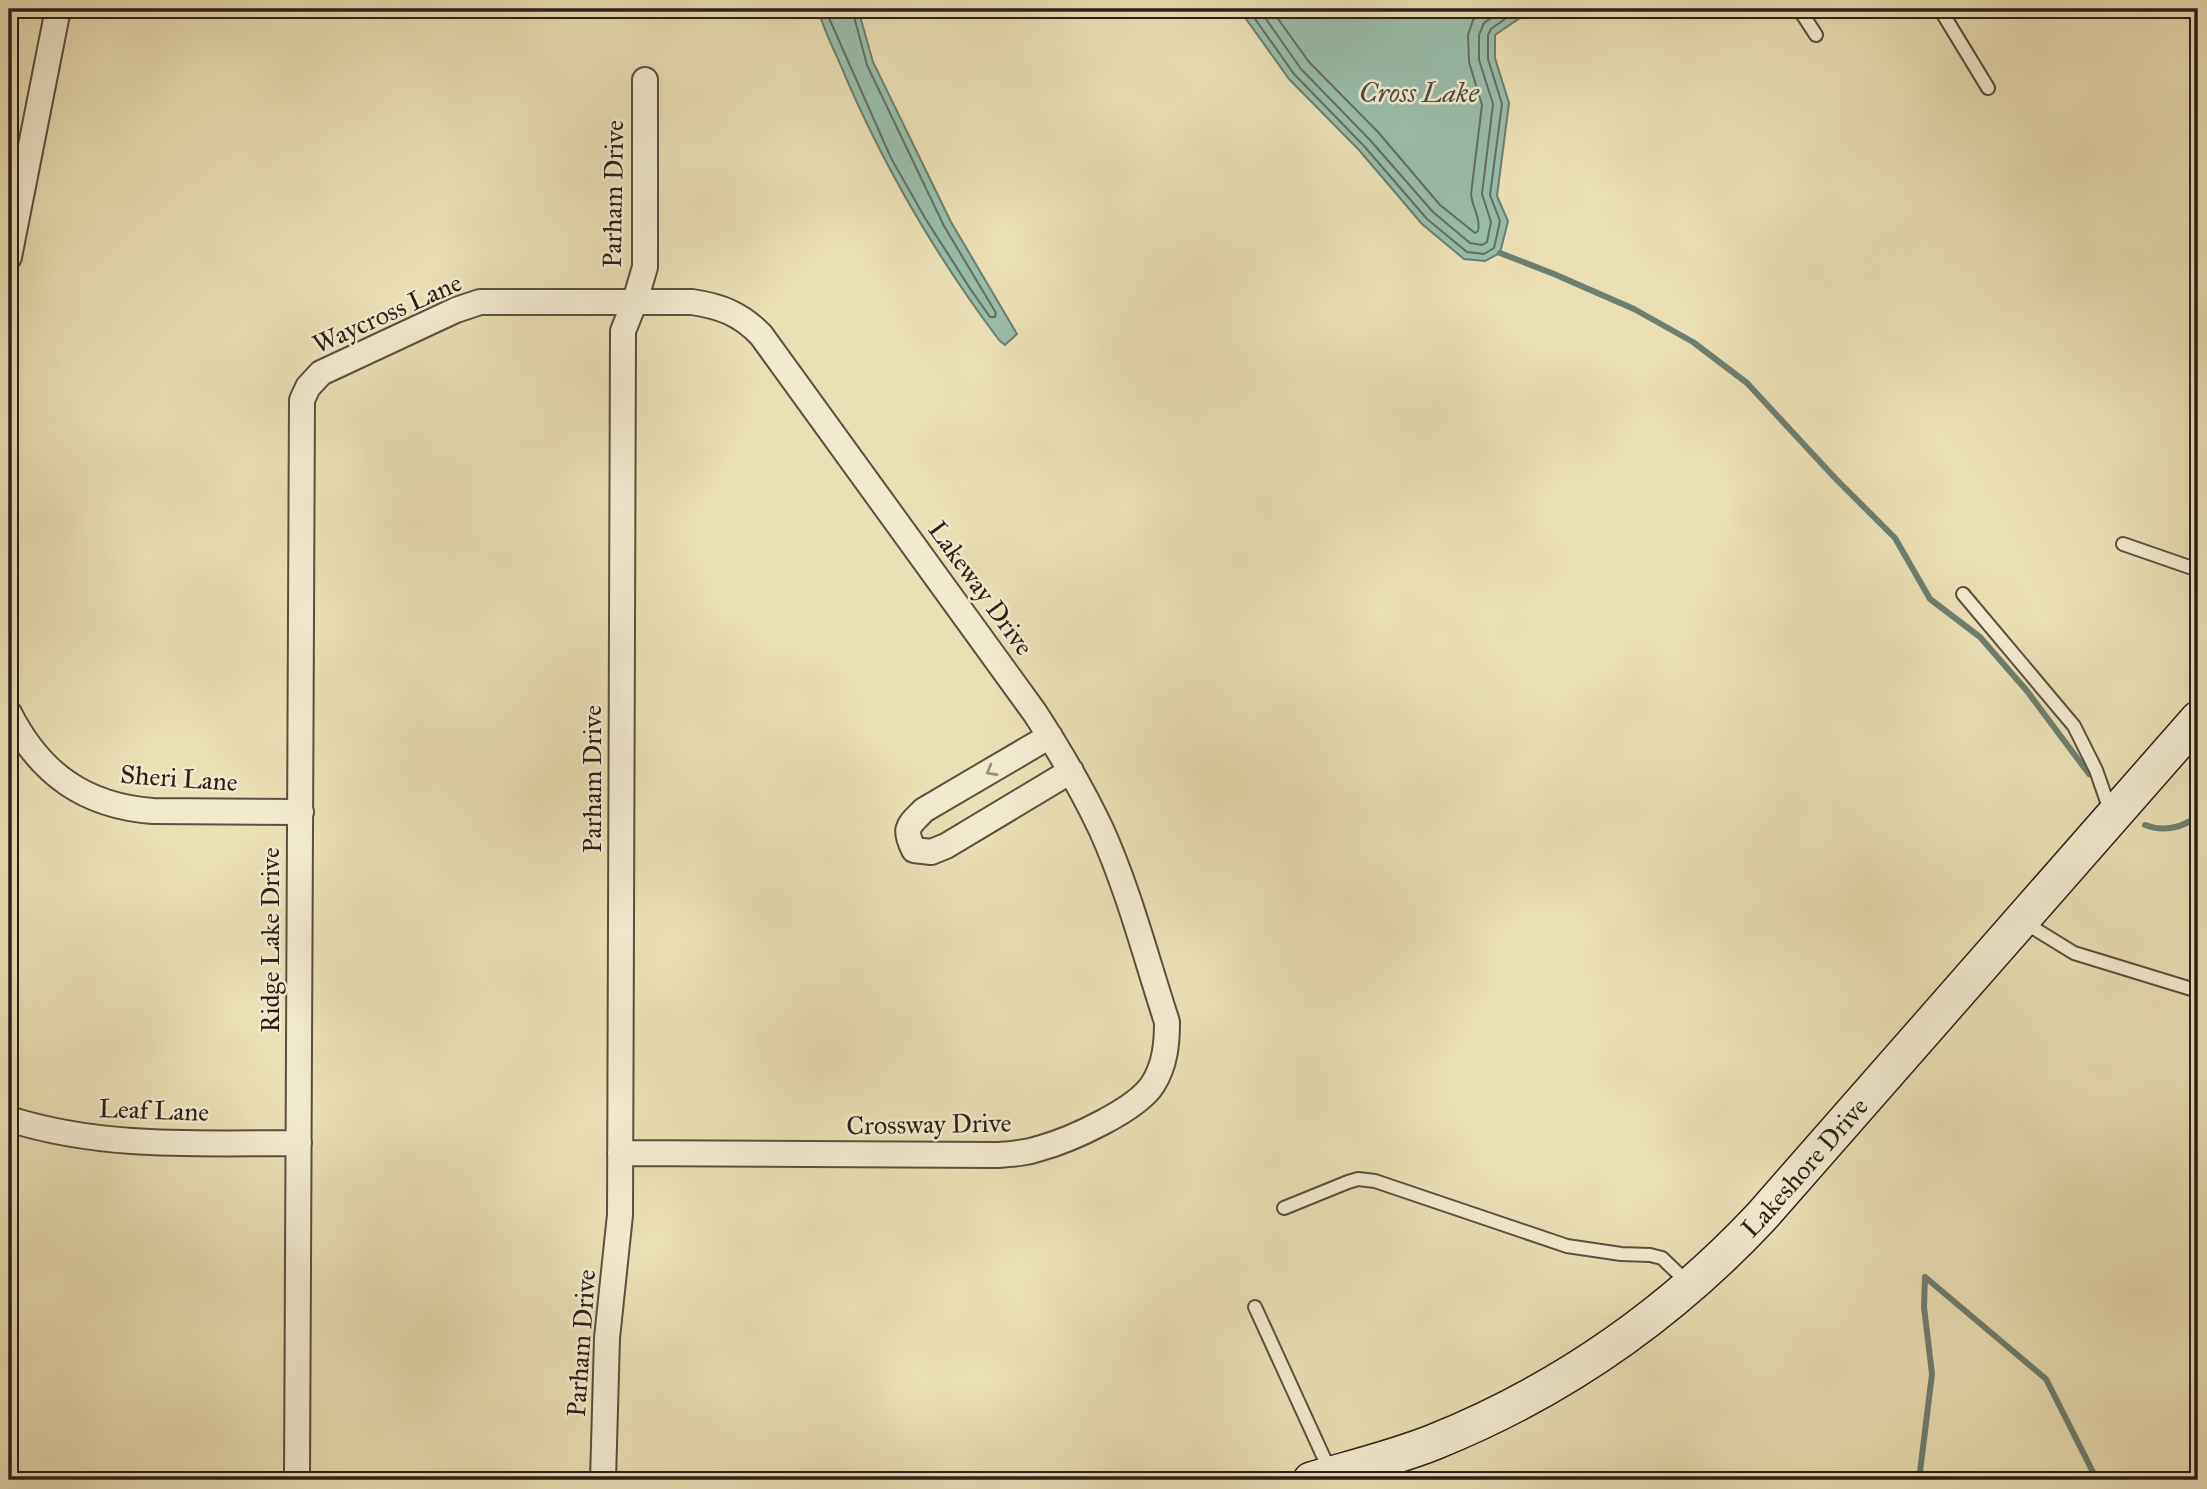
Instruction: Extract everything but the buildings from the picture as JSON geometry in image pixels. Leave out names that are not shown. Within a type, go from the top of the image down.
[{"type":"main road","name":"Lakeshore Drive","points":[[1322,1477],[1433,1442],[1513,1406],[1597,1357],[1720,1261],[2198,719]]},
{"type":"street","points":[[9,257],[58,9]]},
{"type":"street","name":"Parham Drive","points":[[603,1480],[607,1338],[620,1215],[623,331],[645,267],[645,80]]},
{"type":"street","name":"Waycross Lane","points":[[302,400],[308,387],[321,373],[456,310],[480,302],[635,301]]},
{"type":"street","name":"Lakeway Drive","points":[[635,301],[692,302],[722,307],[749,322],[761,335],[1050,736],[1071,771],[1102,831],[1119,873],[1167,1022]]},
{"type":"street","name":"Ridge Lake Drive","points":[[297,1480],[302,400]]},
{"type":"street","name":"Sheri Lane","points":[[9,713],[32,752],[56,776],[83,794],[102,802],[132,810],[301,812]]},
{"type":"street","points":[[1050,736],[924,810],[909,825],[907,835],[914,850],[931,852],[946,846],[1071,771]]},
{"type":"street","name":"Crossway Drive","points":[[620,1153],[999,1155],[1040,1149],[1119,1113],[1146,1094],[1162,1065],[1167,1041],[1167,1022]]},
{"type":"street","name":"Leaf Lane","points":[[9,1119],[84,1137],[142,1143],[299,1143]]},
{"type":"lane","points":[[1799,9],[1816,35]]},
{"type":"lane","points":[[1940,9],[1988,88]]},
{"type":"lane","points":[[2123,544],[2198,570]]},
{"type":"lane","points":[[1963,594],[2074,726],[2096,770],[2112,817]]},
{"type":"lane","points":[[2021,921],[2074,953],[2198,991]]},
{"type":"lane","points":[[1284,1208],[1358,1179],[1375,1181],[1567,1246],[1662,1258],[1690,1285]]},
{"type":"lane","points":[[2198,1285],[2198,1352]]},
{"type":"lane","points":[[1255,1307],[1322,1477]]},
{"type":"water","points":[[310,9],[395,9],[385,14],[353,18]]},
{"type":"water","points":[[818,9],[858,9],[873,62],[951,222],[1017,334],[1005,345],[955,278],[896,181],[862,113]]},
{"type":"water","name":"Cross Lake","points":[[1239,9],[1533,9],[1495,35],[1495,58],[1509,103],[1497,196],[1508,221],[1500,253],[1485,261],[1464,259],[1422,224],[1359,150],[1289,79]]},
{"type":"waterway","points":[[1500,253],[1634,309],[1693,342],[1747,383],[1895,538],[1930,599],[1980,637],[2027,691],[2089,774]]},
{"type":"waterway","points":[[2145,825],[2173,828],[2198,815]]},
{"type":"waterway","points":[[1925,1277],[2046,1379],[2097,1480]]},
{"type":"waterway","points":[[1919,1480],[1932,1374],[1924,1307],[1925,1277]]}]
